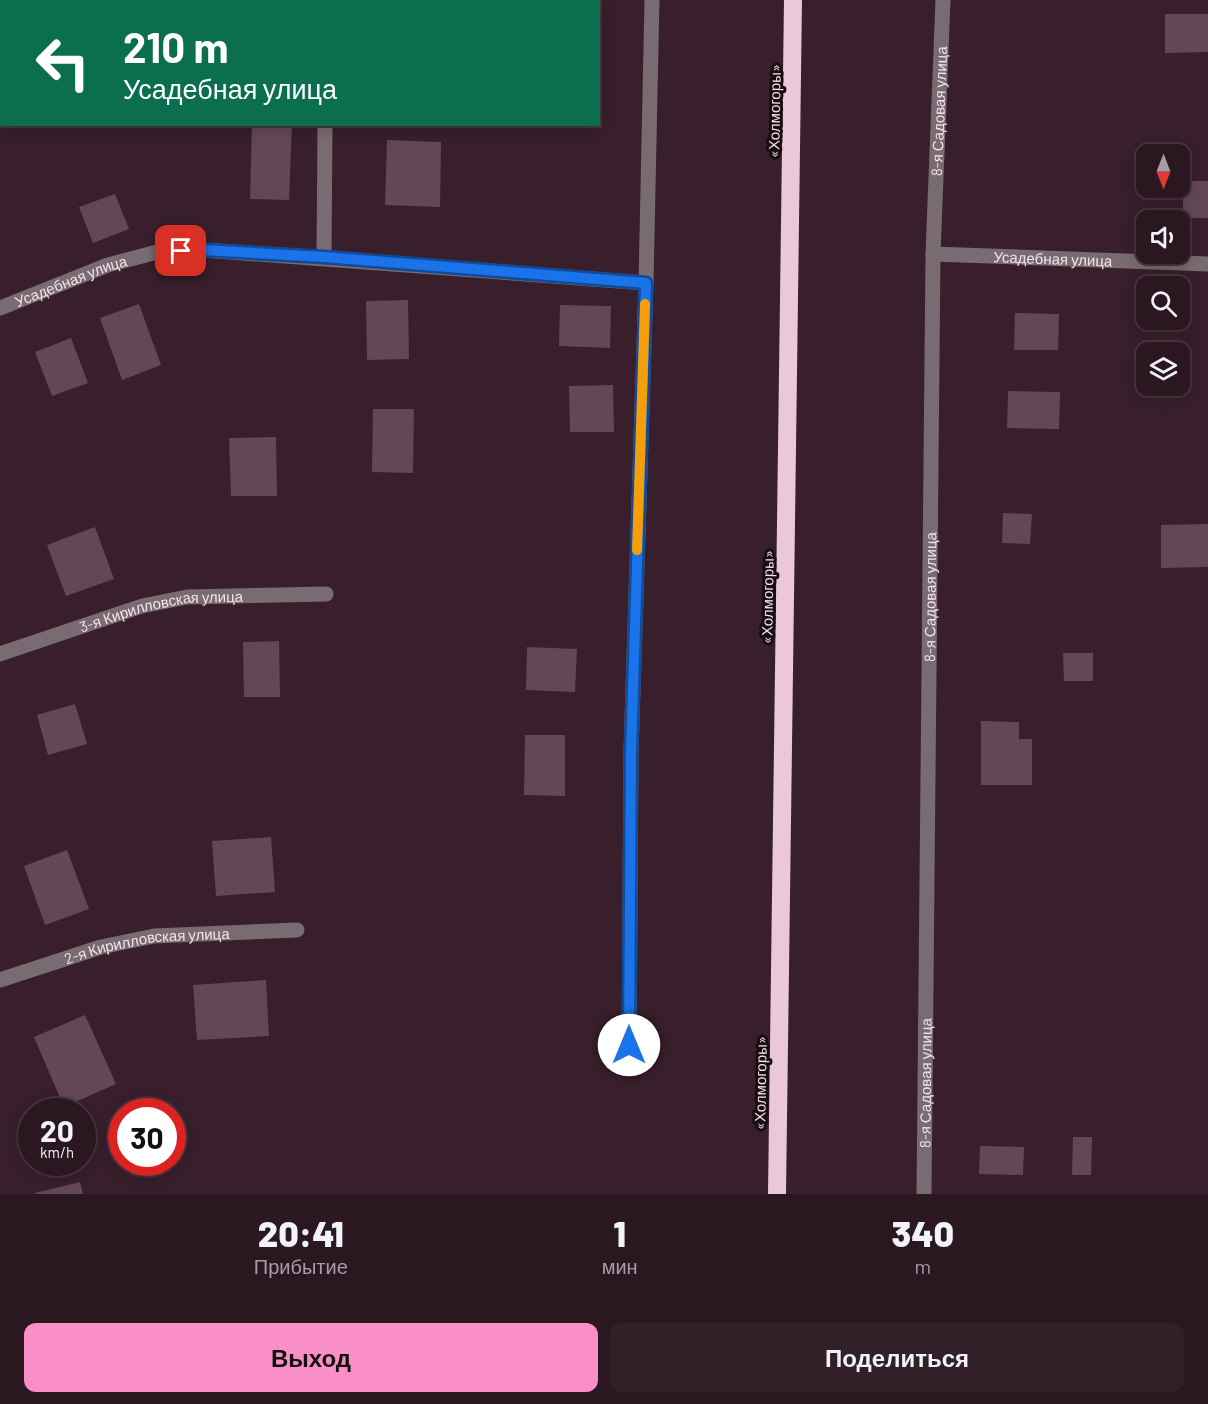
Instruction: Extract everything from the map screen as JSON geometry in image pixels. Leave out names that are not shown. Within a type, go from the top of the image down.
[{"type":"highway","name":"«Холмогоры»","points":[[777,1194],[793,0]]},
{"type":"street","points":[[629,1067],[631,752],[646,283],[651,0]]},
{"type":"street","name":"8-я Садовая улица","points":[[924,1194],[933,255],[943,0]]},
{"type":"street","points":[[324,257],[325,126]]},
{"type":"street","name":"Усадебная улица","points":[[0,309],[108,265],[158,252],[204,250],[324,257],[646,283]]},
{"type":"street","name":"Усадебная улица","points":[[933,255],[1208,264]]},
{"type":"street","name":"3-я Кирилловская улица","points":[[0,654],[142,606],[187,597],[326,594]]},
{"type":"street","name":"2-я Кирилловская улица","points":[[0,980],[101,947],[154,936],[297,930]]},
{"type":"building","points":[[1165,14],[1208,14],[1208,52],[1165,53]]},
{"type":"building","points":[[252,126],[292,126],[289,200],[250,199]]},
{"type":"building","points":[[387,140],[441,142],[440,207],[385,205]]},
{"type":"building","points":[[1190,181],[1208,181],[1208,218],[1190,218],[1190,210],[1183,210],[1183,198],[1190,198]]},
{"type":"building","points":[[115,194],[129,229],[93,243],[79,207]]},
{"type":"building","points":[[408,300],[409,359],[367,360],[366,301]]},
{"type":"building","points":[[139,304],[161,365],[122,380],[100,318]]},
{"type":"building","points":[[560,305],[611,306],[610,348],[559,346]]},
{"type":"building","points":[[1015,313],[1059,314],[1058,350],[1014,350]]},
{"type":"building","points":[[71,338],[88,383],[52,396],[35,352]]},
{"type":"building","points":[[613,385],[614,432],[570,432],[569,386]]},
{"type":"building","points":[[1008,391],[1060,392],[1059,429],[1007,428]]},
{"type":"building","points":[[373,409],[414,409],[413,473],[372,472]]},
{"type":"building","points":[[276,437],[277,496],[231,496],[229,438]]},
{"type":"building","points":[[1003,513],[1032,514],[1030,544],[1002,543]]},
{"type":"building","points":[[1208,524],[1208,567],[1161,568],[1161,525]]},
{"type":"building","points":[[95,527],[114,579],[66,596],[47,545]]},
{"type":"building","points":[[279,641],[280,697],[244,697],[243,642]]},
{"type":"building","points":[[527,647],[577,649],[575,692],[526,690]]},
{"type":"building","points":[[1063,653],[1093,653],[1093,681],[1064,681]]},
{"type":"building","points":[[75,704],[87,744],[48,755],[37,715]]},
{"type":"building","points":[[981,721],[1019,722],[1019,739],[1032,739],[1032,785],[981,785]]},
{"type":"building","points":[[525,735],[565,735],[565,796],[524,795]]},
{"type":"building","points":[[271,837],[275,892],[216,896],[212,841]]},
{"type":"building","points":[[67,850],[89,909],[45,925],[24,866]]},
{"type":"building","points":[[266,980],[269,1036],[197,1040],[193,985]]},
{"type":"building","points":[[85,1015],[116,1084],[84,1098],[60,1098],[34,1037]]},
{"type":"building","points":[[1073,1137],[1092,1137],[1091,1175],[1072,1175]]},
{"type":"building","points":[[980,1146],[1024,1147],[1023,1175],[979,1174]]},
{"type":"building","points":[[80,1182],[83,1194],[35,1194],[35,1193]]},
{"type":"slow traffic","points":[[637,550],[645,304]]},
{"type":"route","points":[[181,251],[204,250],[324,257],[646,283],[631,752],[629,1045]]}]
